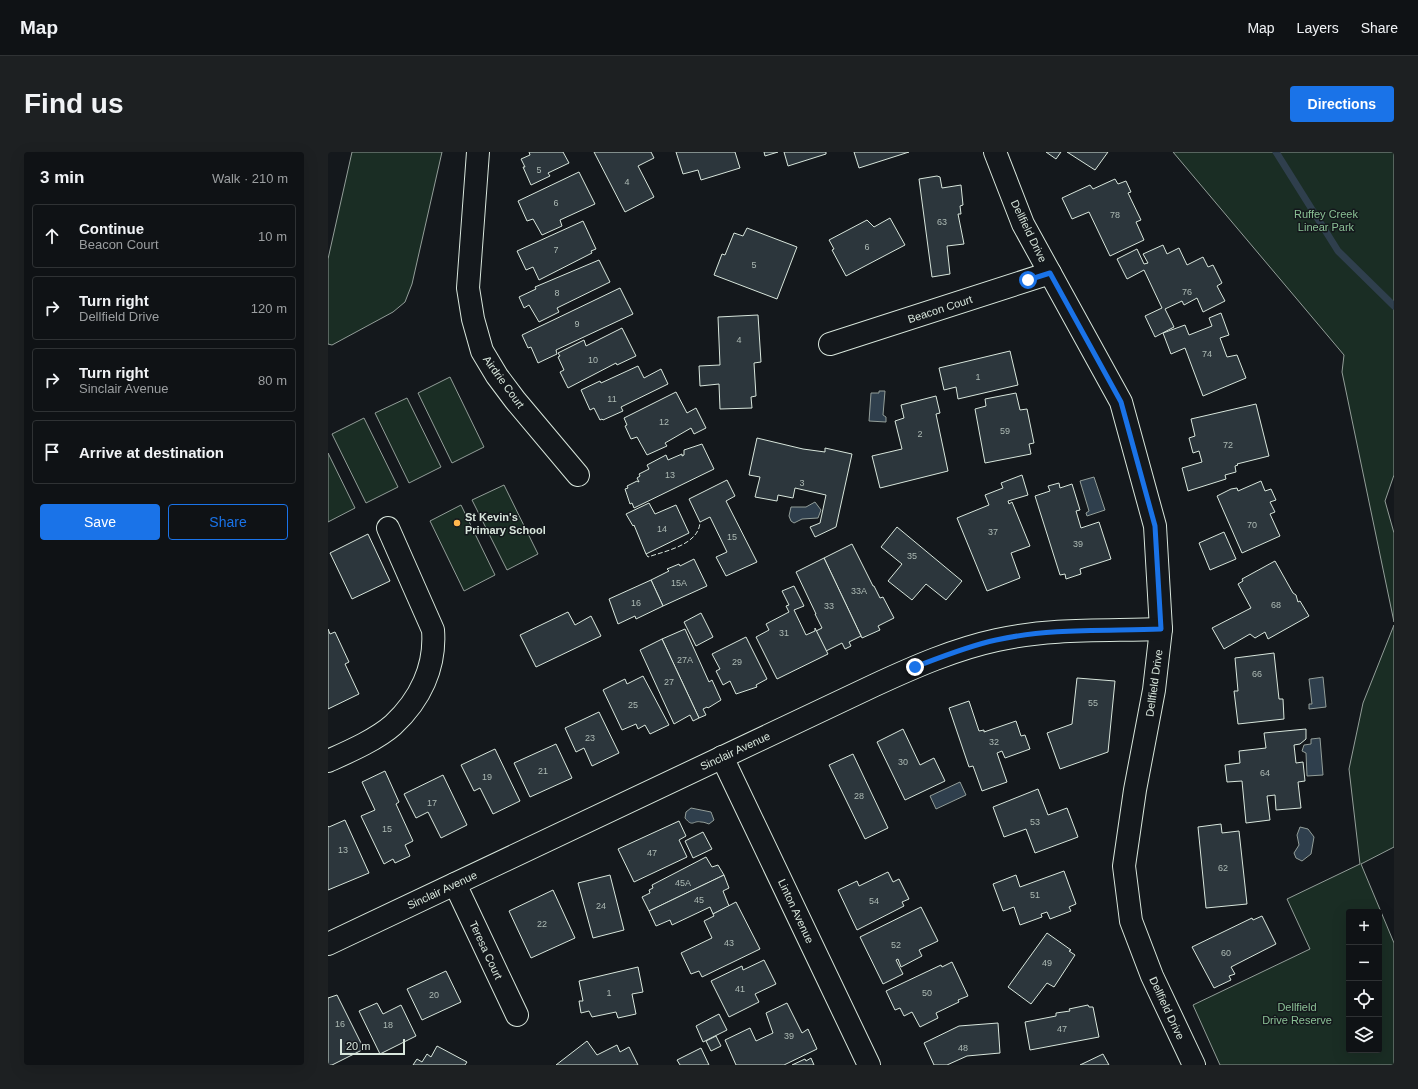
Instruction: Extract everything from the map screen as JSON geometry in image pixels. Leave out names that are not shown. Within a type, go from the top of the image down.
[{"type":"street","name":"Airdrie Court","points":[[478,152],[468,288],[473,319],[482,351],[497,376],[515,400],[578,475]]},
{"type":"street","name":"Dellfield Drive","points":[[995,152],[1023,224],[1121,402],[1155,526],[1161,629],[1154,690],[1135,790],[1124,866],[1131,921],[1152,976],[1194,1065]]},
{"type":"street","name":"Beacon Court","points":[[830,344],[1050,273]]},
{"type":"street","points":[[328,762],[392,726],[413,702],[422,688],[432,662],[434,647],[433,630],[388,528]]},
{"type":"street","name":"Sinclair Avenue","points":[[328,944],[875,685],[940,657],[997,640],[1052,632],[1161,629]]},
{"type":"street","name":"Linton Avenue","points":[[722,757],[869,1065]]},
{"type":"street","name":"Teresa Court","points":[[455,884],[517,1016]]},
{"type":"green space","points":[[352,152],[442,152],[412,284],[405,302],[393,312],[332,345],[328,344],[328,259]]},
{"type":"green space","name":"Ruffey Creek Linear Park","points":[[1173,152],[1394,152],[1394,475],[1385,501],[1394,533],[1394,622],[1342,372],[1344,355]]},
{"type":"green space","points":[[450,377],[484,447],[452,463],[418,393]]},
{"type":"green space","points":[[407,398],[441,467],[409,483],[375,413]]},
{"type":"green space","points":[[364,418],[398,487],[366,503],[332,434]]},
{"type":"green space","points":[[328,453],[355,508],[328,522]]},
{"type":"green space","points":[[504,485],[538,554],[507,570],[472,500]]},
{"type":"green space","points":[[461,505],[495,575],[464,591],[430,521]]},
{"type":"green space","name":"Dellfield Drive Reserve","points":[[1394,625],[1394,847],[1361,864],[1380,909],[1346,909],[1346,1053],[1382,1053],[1382,914],[1394,943],[1394,1065],[1220,1065],[1193,1005],[1310,949],[1287,899],[1360,864],[1349,769],[1363,703]]},
{"type":"water","points":[[879,391],[885,391],[883,415],[886,417],[886,422],[869,421],[871,393],[879,393]]},
{"type":"water","points":[[1094,477],[1105,510],[1087,516],[1086,513],[1089,511],[1080,481]]},
{"type":"water","points":[[815,502],[821,510],[818,518],[802,519],[794,523],[791,521],[789,516],[791,507],[806,507]]},
{"type":"water","points":[[1323,677],[1326,707],[1309,709],[1309,704],[1312,704],[1309,679]]},
{"type":"water","points":[[1320,738],[1323,775],[1307,776],[1306,753],[1302,751],[1304,745],[1311,744],[1311,739]]},
{"type":"water","points":[[960,782],[966,795],[936,809],[930,796]]},
{"type":"water","points":[[691,808],[711,812],[714,820],[709,824],[704,822],[690,823],[685,818],[686,812]]},
{"type":"water","points":[[1300,827],[1308,829],[1314,837],[1311,854],[1302,861],[1296,858],[1294,853],[1299,845],[1297,835]]},
{"type":"building","points":[[529,152],[563,152],[569,163],[548,173],[550,176],[531,185],[521,159],[530,155]]},
{"type":"building","points":[[594,152],[651,152],[654,158],[638,166],[654,197],[625,212]]},
{"type":"building","points":[[676,152],[735,152],[740,168],[701,180],[698,170],[683,174]]},
{"type":"building","points":[[764,152],[778,152],[765,156]]},
{"type":"building","points":[[784,152],[826,152],[826,154],[788,166]]},
{"type":"building","points":[[854,152],[909,152],[859,168]]},
{"type":"building","points":[[1046,152],[1061,152],[1056,159]]},
{"type":"building","points":[[1067,152],[1108,152],[1095,170]]},
{"type":"building","points":[[579,172],[595,204],[560,220],[562,226],[542,235],[533,219],[527,221],[518,201]]},
{"type":"building","points":[[937,176],[940,177],[942,188],[961,185],[963,205],[960,206],[961,214],[958,214],[964,244],[947,246],[950,274],[932,277],[919,179]]},
{"type":"building","points":[[1115,179],[1118,184],[1126,181],[1131,192],[1128,193],[1141,220],[1136,222],[1144,240],[1110,256],[1089,212],[1072,219],[1062,198],[1090,185],[1093,189]]},
{"type":"building","points":[[890,218],[905,245],[846,276],[832,250],[834,249],[829,240],[867,220],[874,227]]},
{"type":"building","points":[[583,221],[596,249],[591,251],[592,253],[539,280],[533,267],[526,270],[517,251]]},
{"type":"building","points":[[747,228],[797,247],[777,299],[714,275],[722,254],[725,255],[734,233],[743,236]]},
{"type":"building","points":[[1163,245],[1167,254],[1179,248],[1187,265],[1203,257],[1208,267],[1213,265],[1222,283],[1217,286],[1225,301],[1203,312],[1197,298],[1184,305],[1182,301],[1165,309],[1174,327],[1155,337],[1145,316],[1162,308],[1144,270],[1127,279],[1117,259],[1137,249],[1144,264],[1148,263],[1143,254]]},
{"type":"building","points":[[599,260],[610,282],[557,308],[559,312],[539,322],[529,305],[524,308],[519,297],[536,289],[535,287]]},
{"type":"building","points":[[620,288],[633,314],[556,350],[557,354],[538,363],[531,347],[528,348],[522,335]]},
{"type":"building","points":[[1221,313],[1229,335],[1220,338],[1227,357],[1237,355],[1246,378],[1203,396],[1185,348],[1171,354],[1163,333],[1185,325],[1189,335],[1212,326],[1209,318]]},
{"type":"building","points":[[758,315],[761,362],[754,363],[756,396],[751,397],[752,408],[720,409],[719,384],[700,386],[699,366],[720,365],[718,317]]},
{"type":"building","points":[[622,328],[636,356],[617,365],[616,363],[568,388],[560,372],[564,370],[558,357],[560,356],[558,353],[584,340],[586,346]]},
{"type":"building","points":[[1010,351],[1018,385],[958,399],[956,387],[944,390],[939,368]]},
{"type":"building","points":[[638,366],[644,378],[661,369],[668,384],[621,407],[623,411],[600,420],[594,408],[590,410],[581,390],[600,381],[601,383]]},
{"type":"building","points":[[676,392],[687,413],[696,408],[706,428],[694,434],[691,428],[665,443],[667,446],[647,455],[637,437],[631,439],[625,426],[627,425],[624,418]]},
{"type":"building","points":[[1016,393],[1020,410],[1027,409],[1034,443],[1029,444],[1031,454],[985,463],[975,409],[986,406],[985,399]]},
{"type":"building","points":[[936,396],[940,413],[936,414],[948,471],[880,488],[872,456],[902,449],[895,421],[904,418],[901,405]]},
{"type":"building","points":[[1256,404],[1269,456],[1237,464],[1238,465],[1235,466],[1236,472],[1225,475],[1226,479],[1188,491],[1182,468],[1202,462],[1199,451],[1193,453],[1189,438],[1195,436],[1191,419]]},
{"type":"building","points":[[757,438],[803,449],[825,452],[825,448],[852,454],[836,527],[815,537],[810,527],[820,523],[826,495],[795,488],[793,498],[778,495],[777,501],[755,497],[760,477],[749,475]]},
{"type":"building","points":[[702,444],[714,469],[634,508],[632,503],[630,504],[625,489],[628,488],[627,486],[637,481],[639,482],[637,478],[640,476],[639,474],[649,469],[647,465],[666,455],[668,460],[682,454],[682,456],[684,455],[684,450]]},
{"type":"building","points":[[1022,475],[1028,495],[1008,501],[1009,504],[1012,502],[1030,546],[1011,553],[1020,578],[987,591],[957,518],[989,505],[985,495],[1003,488],[1001,483]]},
{"type":"building","points":[[727,480],[735,496],[726,501],[757,562],[726,576],[716,557],[727,552],[710,517],[700,522],[689,499]]},
{"type":"building","points":[[1261,481],[1265,491],[1271,489],[1276,500],[1270,502],[1275,512],[1270,514],[1280,536],[1242,553],[1217,496],[1231,489],[1237,488],[1238,491]]},
{"type":"building","points":[[1059,483],[1060,488],[1072,484],[1080,510],[1076,511],[1081,528],[1099,522],[1111,559],[1080,569],[1081,574],[1066,579],[1065,574],[1060,575],[1035,496],[1050,491],[1048,486]]},
{"type":"building","points":[[649,503],[655,514],[676,505],[689,533],[646,554],[634,525],[633,526],[626,514]]},
{"type":"building","points":[[897,527],[962,581],[946,600],[926,584],[912,600],[888,581],[902,564],[881,547]]},
{"type":"building","points":[[1224,532],[1236,559],[1210,570],[1199,543]]},
{"type":"building","points":[[368,534],[390,581],[352,599],[330,553]]},
{"type":"building","points":[[852,544],[873,586],[880,598],[883,597],[894,618],[878,626],[880,630],[862,638],[824,558]]},
{"type":"building","points":[[824,558],[861,636],[849,642],[851,646],[845,649],[842,643],[826,651],[816,631],[822,628],[796,572]]},
{"type":"building","points":[[694,559],[707,586],[663,606],[651,580],[669,571],[667,569],[679,564],[680,566]]},
{"type":"building","points":[[1275,561],[1293,593],[1296,595],[1298,602],[1300,601],[1309,616],[1268,639],[1265,632],[1255,638],[1250,634],[1224,649],[1212,628],[1251,608],[1238,584],[1243,581],[1242,579]]},
{"type":"building","points":[[651,580],[663,606],[636,619],[635,616],[618,624],[609,599]]},
{"type":"building","points":[[794,586],[804,606],[794,610],[806,635],[815,631],[815,628],[828,654],[777,679],[756,637],[769,630],[766,624],[789,612],[786,606],[789,605],[782,591]]},
{"type":"building","points":[[568,612],[575,625],[591,616],[601,636],[536,667],[520,635]]},
{"type":"building","points":[[701,613],[713,637],[696,646],[684,622]]},
{"type":"building","points":[[328,629],[330,634],[335,632],[349,662],[345,664],[359,694],[328,709]]},
{"type":"building","points":[[685,629],[709,682],[712,680],[721,700],[708,708],[703,709],[706,715],[699,718],[662,639]]},
{"type":"building","points":[[746,637],[767,679],[756,685],[757,687],[736,694],[730,681],[723,685],[716,671],[720,669],[712,654]]},
{"type":"building","points":[[662,639],[699,718],[693,721],[690,715],[674,724],[640,650]]},
{"type":"building","points":[[1274,653],[1279,699],[1283,699],[1284,719],[1238,724],[1234,691],[1238,691],[1235,658]]},
{"type":"building","points":[[643,676],[669,725],[650,734],[645,725],[638,729],[636,724],[622,730],[603,690],[625,679],[627,684]]},
{"type":"building","points":[[1077,678],[1115,681],[1108,752],[1060,769],[1047,733],[1072,724]]},
{"type":"building","points":[[969,701],[979,731],[984,730],[984,732],[1016,721],[1021,736],[1025,735],[1030,749],[1005,758],[1002,751],[997,753],[1007,782],[982,791],[973,766],[969,767],[949,708]]},
{"type":"building","points":[[599,712],[619,753],[592,766],[584,748],[576,752],[565,728]]},
{"type":"building","points":[[903,729],[920,765],[934,758],[945,781],[905,800],[877,742]]},
{"type":"building","points":[[1306,729],[1306,739],[1300,744],[1294,745],[1296,763],[1303,762],[1305,781],[1298,782],[1301,808],[1276,810],[1275,795],[1267,796],[1270,820],[1246,823],[1242,781],[1227,782],[1225,765],[1240,763],[1239,751],[1266,748],[1264,733]]},
{"type":"building","points":[[556,744],[572,778],[530,797],[514,763]]},
{"type":"building","points":[[495,749],[520,801],[493,814],[480,788],[474,791],[461,765]]},
{"type":"building","points":[[853,754],[888,828],[865,839],[829,765]]},
{"type":"building","points":[[385,771],[399,802],[396,804],[413,841],[405,845],[410,856],[395,863],[393,859],[384,864],[361,816],[375,810],[362,782]]},
{"type":"building","points":[[443,775],[467,825],[441,838],[428,812],[416,818],[404,794]]},
{"type":"building","points":[[1038,789],[1048,815],[1067,808],[1078,837],[1035,853],[1026,829],[1004,837],[993,807]]},
{"type":"building","points":[[345,820],[369,873],[328,890],[328,826],[329,827]]},
{"type":"building","points":[[679,821],[686,836],[679,840],[687,857],[634,882],[618,849]]},
{"type":"building","points":[[1221,824],[1222,833],[1239,831],[1247,904],[1206,908],[1198,827]]},
{"type":"building","points":[[703,832],[712,849],[693,858],[685,841]]},
{"type":"building","points":[[706,857],[712,867],[718,865],[724,875],[649,911],[642,897],[650,893],[649,890],[653,888],[652,885]]},
{"type":"building","points":[[1064,871],[1076,904],[1069,907],[1071,911],[1050,919],[1047,912],[1041,914],[1042,917],[1020,925],[1014,907],[1003,911],[993,884],[1016,875],[1020,887]]},
{"type":"building","points":[[888,872],[893,882],[899,879],[909,899],[902,902],[904,906],[857,930],[838,890],[857,881],[859,886]]},
{"type":"building","points":[[610,875],[624,930],[593,938],[578,883]]},
{"type":"building","points":[[724,875],[729,888],[723,891],[729,906],[713,914],[710,907],[672,925],[670,920],[656,926],[649,911]]},
{"type":"building","points":[[553,890],[575,938],[531,958],[509,911]]},
{"type":"building","points":[[736,902],[760,949],[702,977],[699,971],[691,974],[681,953],[712,938],[704,921],[714,916],[713,914]]},
{"type":"building","points":[[921,907],[938,941],[919,950],[922,956],[901,967],[898,959],[896,960],[903,974],[883,984],[860,937]]},
{"type":"building","points":[[1262,916],[1276,944],[1231,967],[1235,974],[1229,976],[1231,980],[1214,988],[1192,947],[1252,918],[1253,920]]},
{"type":"building","points":[[1047,933],[1071,950],[1069,951],[1075,955],[1054,987],[1047,983],[1031,1004],[1008,987]]},
{"type":"building","points":[[764,960],[776,984],[755,994],[759,1002],[729,1017],[711,981],[742,966],[743,970]]},
{"type":"building","points":[[952,962],[968,996],[936,1013],[938,1018],[920,1027],[912,1012],[904,1016],[900,1008],[895,1010],[886,991],[941,965],[942,967]]},
{"type":"building","points":[[638,967],[643,992],[632,994],[636,1014],[618,1018],[616,1012],[592,1017],[589,1011],[581,1013],[579,1001],[583,1001],[579,981]]},
{"type":"building","points":[[446,971],[461,1002],[422,1020],[407,989]]},
{"type":"building","points":[[337,995],[364,1049],[332,1065],[328,1065],[328,998]]},
{"type":"building","points":[[377,1003],[383,1014],[401,1005],[416,1036],[380,1054],[359,1011]]},
{"type":"building","points":[[787,1003],[802,1033],[808,1029],[817,1049],[784,1065],[736,1065],[725,1040],[750,1028],[756,1041],[773,1033],[766,1013]]},
{"type":"building","points":[[1088,1005],[1089,1007],[1093,1007],[1099,1037],[1030,1050],[1025,1022],[1056,1016],[1056,1013],[1070,1011],[1069,1009]]},
{"type":"building","points":[[719,1014],[727,1030],[703,1042],[696,1026]]},
{"type":"building","points":[[998,1023],[1000,1053],[967,1056],[947,1065],[934,1065],[924,1043],[959,1026]]},
{"type":"building","points":[[716,1036],[721,1046],[711,1051],[706,1041]]},
{"type":"building","points":[[587,1041],[597,1055],[617,1045],[620,1052],[629,1047],[638,1065],[556,1065]]},
{"type":"building","points":[[437,1046],[467,1062],[465,1065],[413,1065],[417,1059],[422,1062],[427,1054],[431,1057]]},
{"type":"building","points":[[701,1048],[709,1065],[680,1065],[677,1060]]},
{"type":"building","points":[[1103,1054],[1109,1065],[1080,1065]]},
{"type":"building","points":[[811,1058],[814,1065],[792,1065],[805,1059],[806,1061]]},
{"type":"waterway","points":[[1276,152],[1338,251],[1394,306]]},
{"type":"fence","points":[[646,554],[648,557],[688,542],[698,530],[700,522]]},
{"type":"place","name":"St Kevin's Primary School","points":[[457,523]]},
{"type":"route","points":[[915,667],[971,647],[1020,636],[1052,632],[1161,629],[1155,526],[1121,402],[1050,273],[1028,280]]}]
